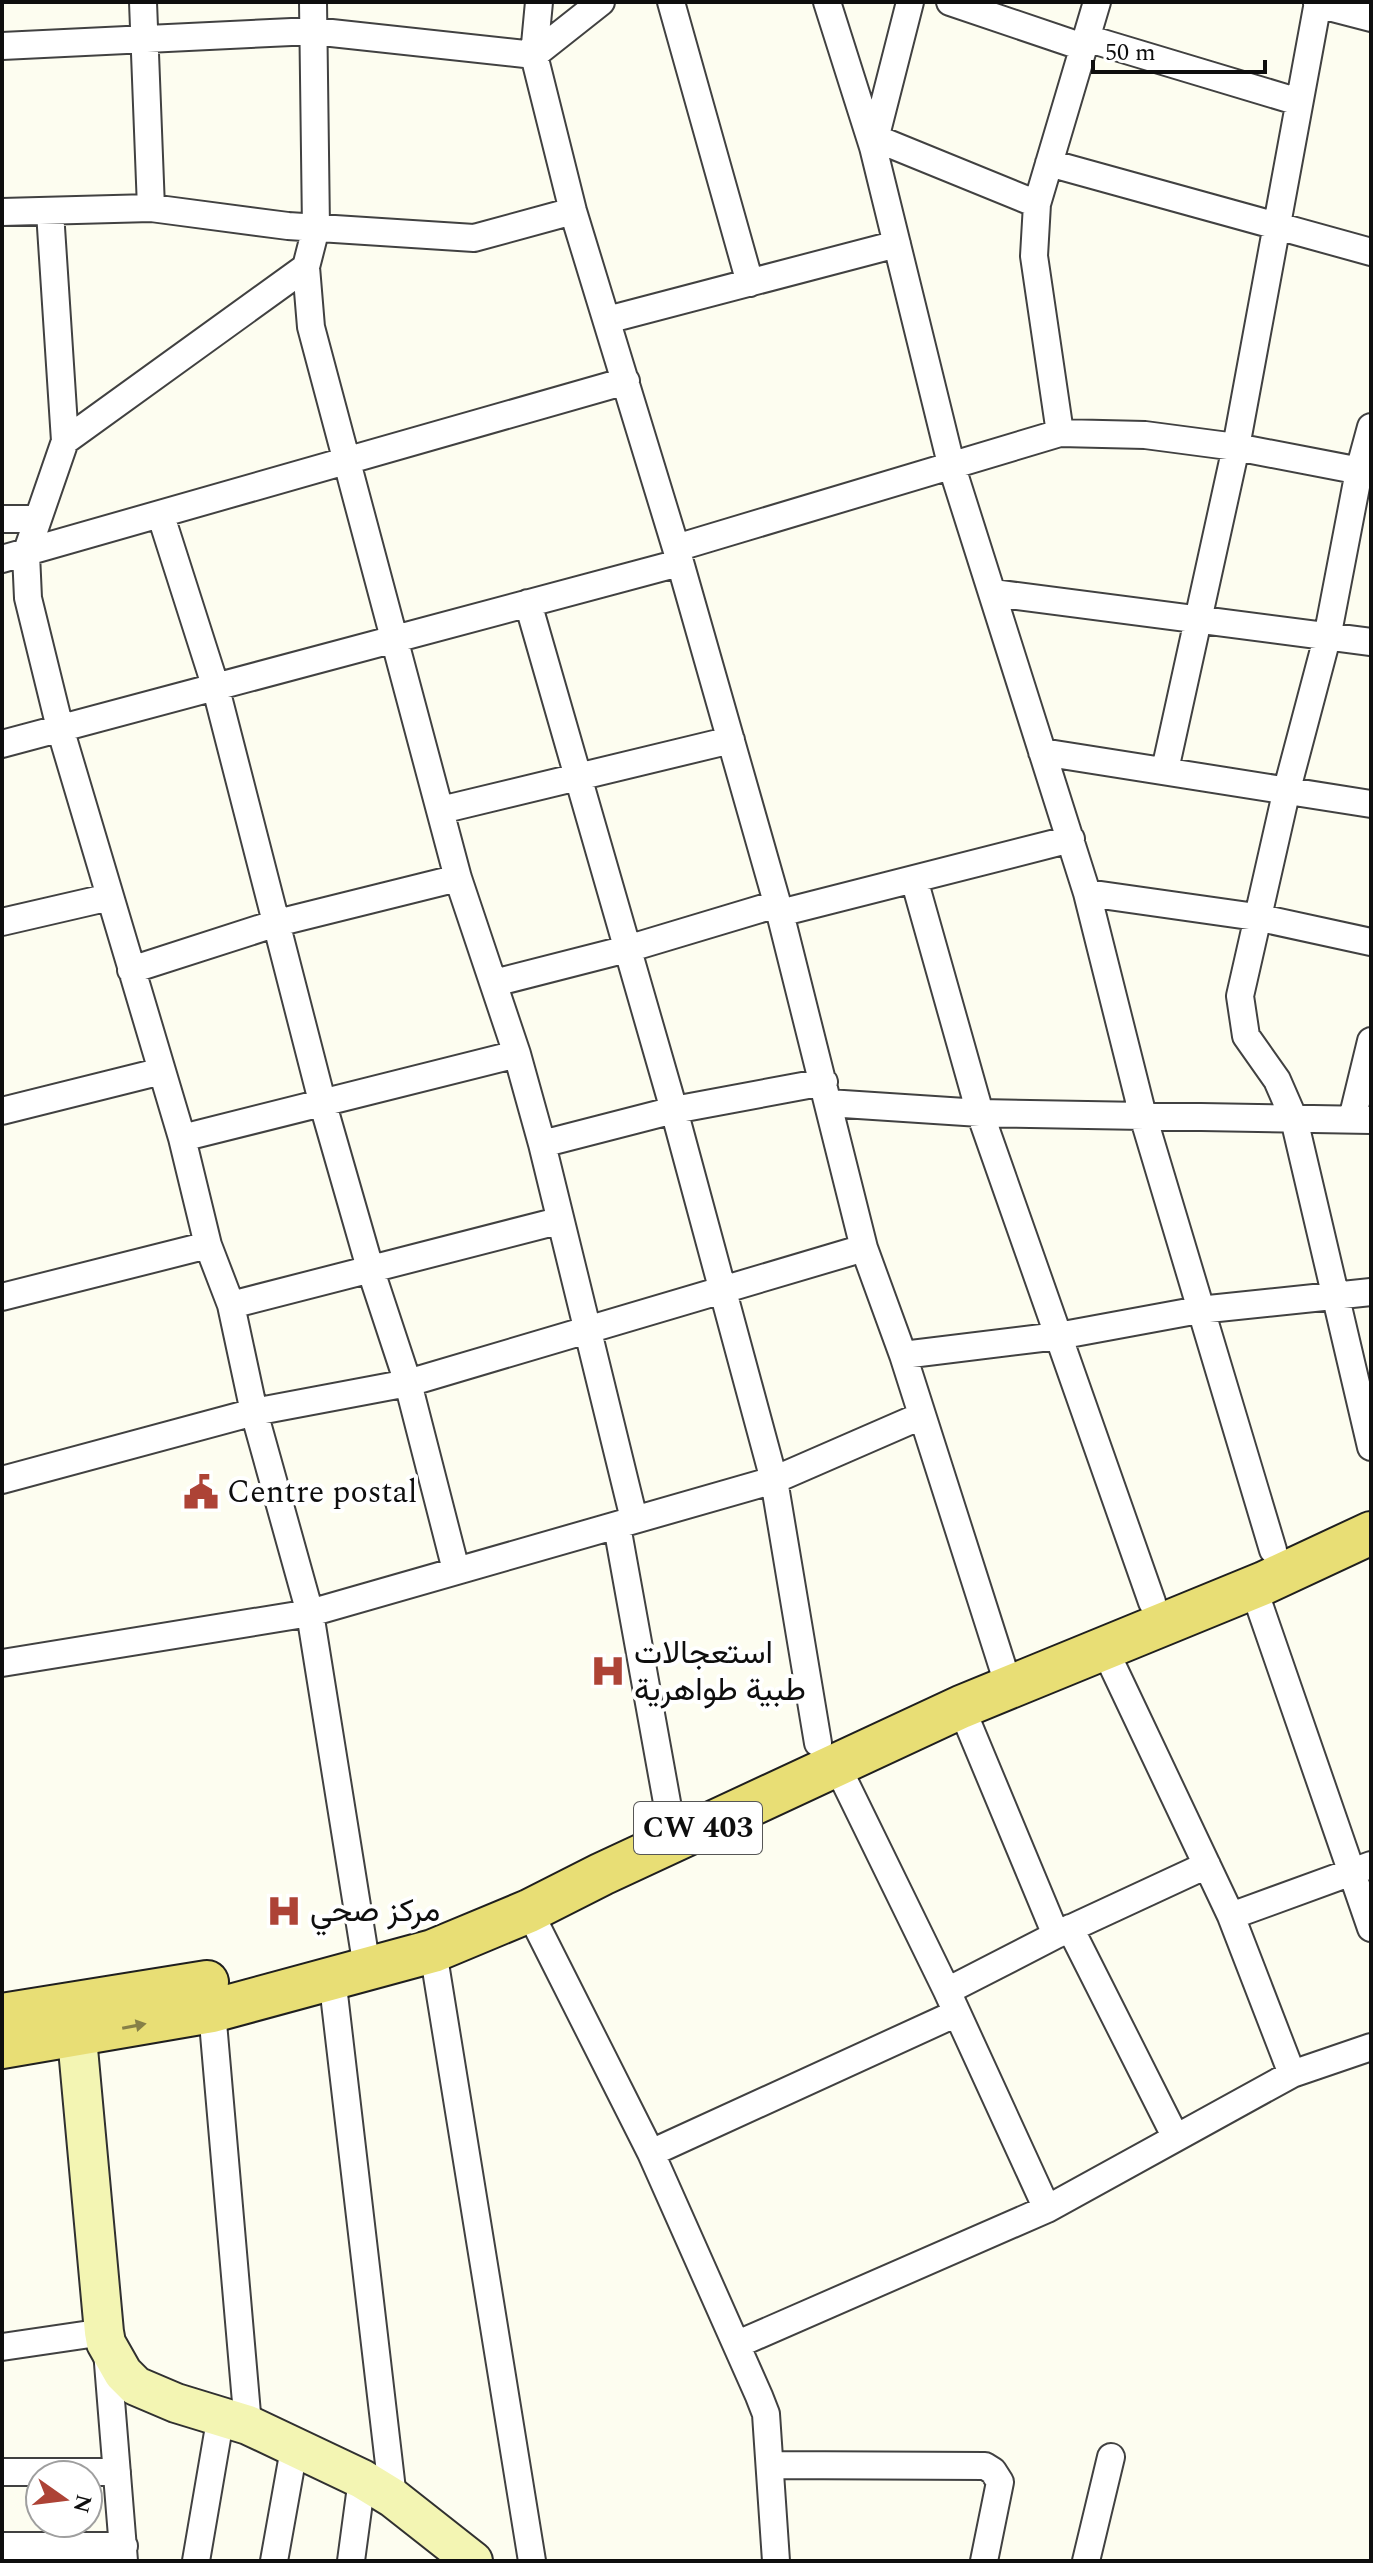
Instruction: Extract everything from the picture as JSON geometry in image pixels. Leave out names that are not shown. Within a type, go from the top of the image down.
[{"type":"main road","name":"CW 403","points":[[2,2015],[76,2021],[212,2011],[355,1964],[670,1819],[1005,1674],[1152,1602],[1371,1505]]},
{"type":"main road","name":"CW 403","points":[[2,2047],[185,1987],[433,1951],[529,1911],[827,1753],[961,1707],[1005,1674],[1104,1648],[1253,1587],[1371,1533]]},
{"type":"street","points":[[143,2],[151,208]]},
{"type":"street","points":[[313,2],[316,228],[306,267],[311,327],[349,460],[458,878],[517,1054],[589,1331],[625,1522],[670,1819]]},
{"type":"street","points":[[539,2],[534,55],[573,211],[678,556],[779,908],[864,1248],[903,1355],[1005,1674]]},
{"type":"street","points":[[2,46],[313,31],[534,55],[601,2]]},
{"type":"street","points":[[671,2],[750,283]]},
{"type":"street","points":[[827,2],[874,142],[951,464],[1071,839],[1143,1116],[1273,1550]]},
{"type":"street","points":[[874,142],[910,2]]},
{"type":"street","points":[[950,2],[1299,102]]},
{"type":"street","points":[[1060,433],[1034,256],[1037,204],[1097,2]]},
{"type":"street","points":[[1165,770],[1236,447],[1317,3],[1371,18]]},
{"type":"street","points":[[874,142],[1037,204]]},
{"type":"street","points":[[1049,163],[1371,252]]},
{"type":"street","points":[[2,212],[151,208],[316,228],[474,238],[573,211]]},
{"type":"street","points":[[50,212],[65,441],[36,519],[14,557],[28,598],[60,728],[182,1138],[208,1245],[231,1305],[254,1412],[310,1613],[355,1964],[378,2489],[351,2561]]},
{"type":"street","points":[[607,320],[897,244]]},
{"type":"street","points":[[65,441],[306,267]]},
{"type":"street","points":[[14,557],[626,381]]},
{"type":"street","points":[[1371,427],[1365,472],[1327,638],[1287,789],[1240,996],[1243,1026],[1261,1062],[1277,1080],[1294,1119],[1338,1295],[1371,1447]]},
{"type":"street","points":[[2,744],[528,603],[951,464],[1060,433],[1145,435],[1236,447],[1365,472]]},
{"type":"street","points":[[161,516],[215,685],[322,1101],[370,1268],[408,1383],[456,1570]]},
{"type":"street","points":[[2,519],[36,519]]},
{"type":"street","points":[[993,593],[1371,642]]},
{"type":"street","points":[[528,603],[674,1110],[774,1480],[827,1753],[952,2002],[1047,2209]]},
{"type":"street","points":[[441,810],[731,740]]},
{"type":"street","points":[[1042,752],[1371,804]]},
{"type":"street","points":[[494,983],[779,908],[914,879],[1071,839]]},
{"type":"street","points":[[131,970],[277,923],[458,878]]},
{"type":"street","points":[[914,879],[980,1113],[1152,1602]]},
{"type":"street","points":[[1087,893],[1256,917],[1371,942]]},
{"type":"street","points":[[2,922],[110,897]]},
{"type":"street","points":[[542,1144],[674,1110],[826,1093],[980,1113],[1362,1120],[1371,1041]]},
{"type":"street","points":[[182,1138],[517,1054]]},
{"type":"street","points":[[2,1111],[162,1071]]},
{"type":"street","points":[[231,1305],[558,1221]]},
{"type":"street","points":[[2,1297],[208,1245]]},
{"type":"street","points":[[2,1480],[254,1412],[408,1383],[864,1248]]},
{"type":"street","points":[[903,1355],[1058,1336],[1199,1310],[1371,1292]]},
{"type":"street","points":[[2,1663],[310,1613],[774,1480],[921,1416]]},
{"type":"street","points":[[1253,1587],[1361,1869],[1371,1928]]},
{"type":"street","points":[[1104,1648],[1231,1916],[1292,2074]]},
{"type":"street","points":[[961,1707],[1063,1931],[1176,2138]]},
{"type":"street","points":[[651,2153],[952,2002],[1063,1931],[1207,1865]]},
{"type":"street","points":[[1231,1916],[1361,1869]]},
{"type":"street","points":[[529,1911],[651,2153],[738,2344],[766,2414],[776,2561]]},
{"type":"street","points":[[433,1951],[532,2561]]},
{"type":"street","points":[[196,2561],[235,2420],[212,2011]]},
{"type":"street","points":[[4,2551],[124,2553],[76,2021]]},
{"type":"street","points":[[738,2344],[1047,2209],[1292,2074],[1371,2047]]},
{"type":"street","points":[[105,2338],[123,2373],[136,2386],[176,2403],[235,2420],[378,2489],[454,2554]]},
{"type":"street","points":[[2,2347],[105,2338]]},
{"type":"street","points":[[274,2561],[294,2449]]},
{"type":"street","points":[[1086,2561],[1111,2457]]},
{"type":"street","points":[[770,2465],[985,2466],[993,2471],[1000,2482],[984,2561]]},
{"type":"street","points":[[2,2472],[117,2472]]},
{"type":"place","name":"Centre postal","points":[[201,1492]]},
{"type":"place","name":"استعجالات طبية طواهرية","points":[[608,1671]]},
{"type":"place","name":"مركز صحي","points":[[284,1911]]}]
